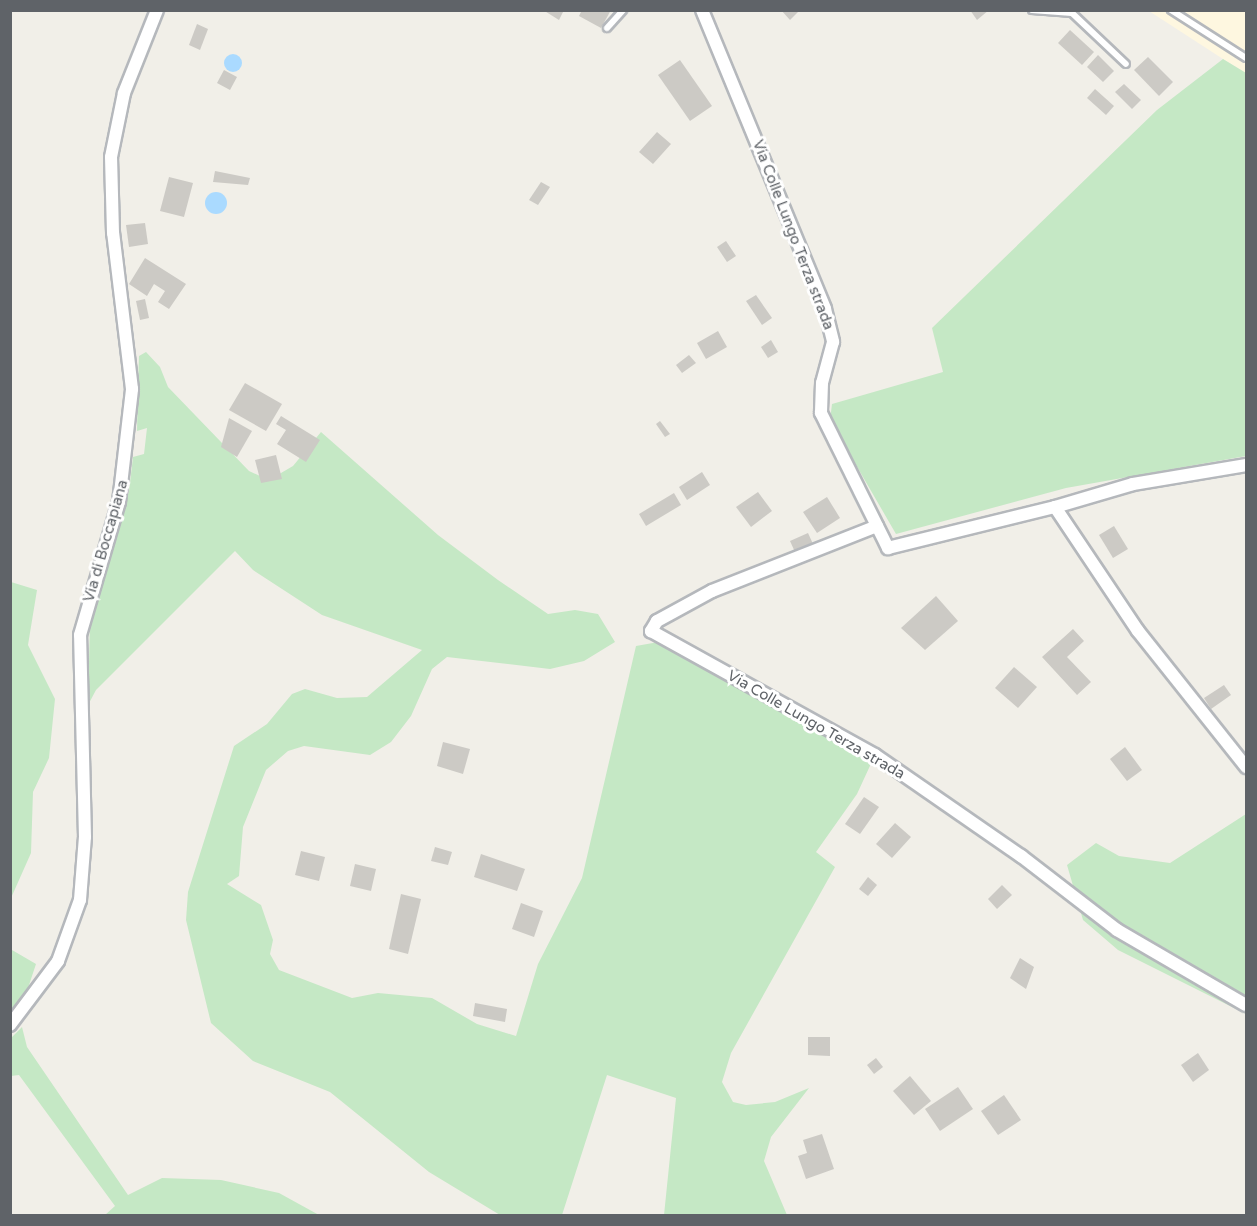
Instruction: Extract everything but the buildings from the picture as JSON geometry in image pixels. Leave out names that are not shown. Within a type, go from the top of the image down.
[{"type":"street","name":"Via di Boccapiana","points":[[10,1025],[58,961],[80,900],[85,837],[81,635],[119,502],[131,408],[131,346],[113,233],[111,157],[121,102],[157,10]]},
{"type":"street","name":"Via Colle Lungo Terza strada","points":[[702,10],[825,309],[833,342],[819,400],[821,413],[888,548],[1055,507]]},
{"type":"street","points":[[1246,465],[1105,491],[1055,507],[1138,631],[1246,767]]},
{"type":"street","name":"Via Colle Lungo Terza strada","points":[[877,526],[712,591],[657,621],[651,631],[875,755],[1021,856],[1117,930],[1246,1005]]},
{"type":"lane","points":[[607,28],[623,10]]},
{"type":"lane","points":[[1032,10],[1072,13],[1126,64]]},
{"type":"lane","points":[[1171,10],[1246,58]]},
{"type":"shaded area","points":[[1149,11],[1246,11],[1246,73],[1223,59]]},
{"type":"green space","points":[[1223,59],[1246,73],[1246,456],[1066,488],[896,534],[830,420],[832,404],[943,372],[932,328],[1157,110]]},
{"type":"green space","points":[[146,352],[160,367],[168,387],[249,471],[269,480],[293,466],[321,432],[438,535],[498,580],[548,614],[575,610],[598,614],[615,642],[584,661],[550,669],[447,657],[432,669],[411,716],[391,742],[370,755],[304,746],[288,751],[266,770],[243,827],[239,876],[227,884],[261,905],[273,940],[270,954],[279,970],[352,998],[378,993],[432,998],[477,1024],[516,1036],[538,964],[582,878],[636,646],[664,641],[875,755],[857,794],[816,852],[835,867],[731,1053],[722,1082],[733,1102],[746,1105],[775,1102],[809,1088],[771,1137],[764,1161],[787,1215],[664,1215],[676,1098],[607,1075],[562,1215],[500,1215],[429,1172],[330,1092],[253,1061],[211,1023],[186,920],[188,892],[234,746],[267,724],[292,694],[305,689],[337,698],[367,697],[422,650],[322,615],[253,570],[235,551],[96,690],[88,705],[90,620],[129,491],[133,457],[144,454],[147,428],[137,431],[139,356]]},
{"type":"green space","points":[[11,582],[37,590],[28,645],[55,699],[49,758],[33,792],[31,853],[11,898]]},
{"type":"green space","points":[[1246,814],[1246,1014],[1118,950],[1083,920],[1067,865],[1096,843],[1119,856],[1170,863]]},
{"type":"green space","points":[[10,929],[12,950],[36,964],[21,1009],[11,1013]]},
{"type":"green space","points":[[22,1027],[27,1047],[128,1195],[162,1178],[221,1180],[279,1193],[319,1215],[105,1215],[115,1206],[19,1075],[11,1076],[11,1038]]},
{"type":"water","points":[[233,54],[239,57],[242,63],[239,69],[233,72],[227,69],[224,63],[227,57]]},
{"type":"water","points":[[216,192],[226,199],[227,203],[220,213],[216,214],[206,207],[205,203],[212,193]]}]
